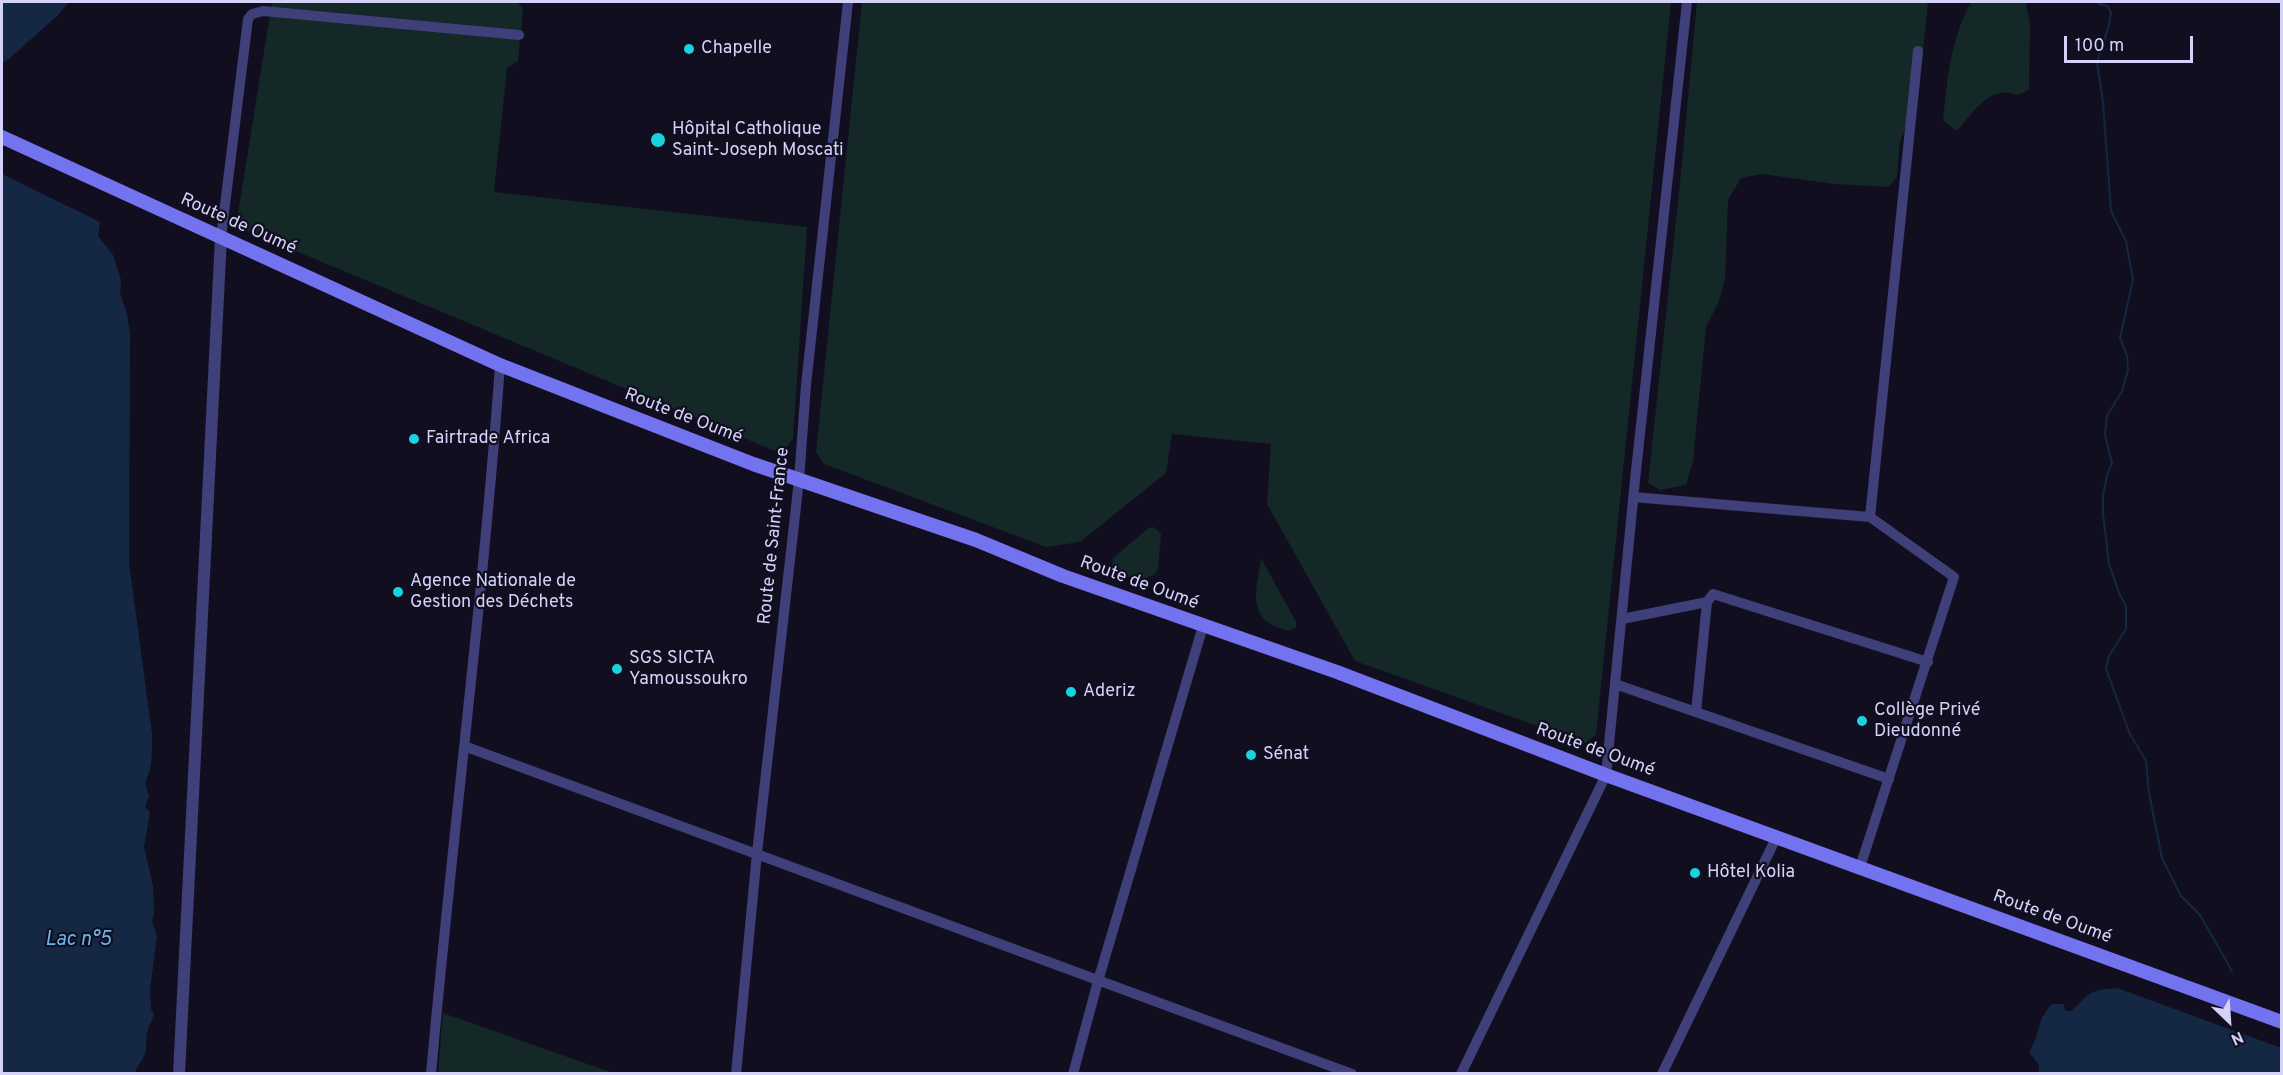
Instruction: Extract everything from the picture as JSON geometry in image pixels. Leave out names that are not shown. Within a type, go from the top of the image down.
[{"type":"main road","name":"Route de Oumé","points":[[2,137],[500,365],[799,480],[975,540],[1063,576],[1337,672],[1606,775],[2282,1022]]},
{"type":"street","points":[[179,1074],[221,237],[251,2]]},
{"type":"street","name":"Route de Saint-France","points":[[736,1074],[757,853],[799,480],[806,392],[848,2]]},
{"type":"street","points":[[1461,1074],[1606,775],[1633,497],[1688,2]]},
{"type":"street","points":[[248,19],[252,14],[263,11],[519,35]]},
{"type":"street","points":[[1870,518],[1918,51]]},
{"type":"street","points":[[431,1074],[492,474],[500,365]]},
{"type":"street","points":[[1633,497],[1870,518],[1954,577],[1860,867]]},
{"type":"street","points":[[1696,712],[1707,602],[1713,594],[1928,663]]},
{"type":"street","points":[[1622,619],[1707,602]]},
{"type":"street","points":[[1073,1074],[1098,981],[1203,626]]},
{"type":"street","points":[[1615,684],[1889,778]]},
{"type":"street","points":[[464,746],[1352,1074]]},
{"type":"street","points":[[1662,1074],[1777,836]]},
{"type":"green space","points":[[272,2],[517,2],[523,8],[518,61],[507,68],[494,192],[807,227],[793,439],[787,447],[775,451],[236,226]]},
{"type":"green space","points":[[862,2],[1671,2],[1596,735],[1585,743],[1355,661],[1267,504],[1271,444],[1172,434],[1166,473],[1080,542],[1046,547],[824,464],[816,452]]},
{"type":"green space","points":[[1697,2],[1928,2],[1918,101],[1900,141],[1897,177],[1888,187],[1835,184],[1761,174],[1741,178],[1728,200],[1725,279],[1719,301],[1706,327],[1693,461],[1686,485],[1660,490],[1648,483]]},
{"type":"green space","points":[[1971,2],[2026,2],[2030,25],[2029,90],[2017,95],[1998,93],[1990,97],[1957,131],[1943,120],[1954,45]]},
{"type":"green space","points":[[1154,527],[1161,534],[1158,569],[1155,574],[1150,577],[1132,578],[1112,567],[1113,558],[1149,528]]},
{"type":"green space","points":[[1261,558],[1296,622],[1296,627],[1292,630],[1279,628],[1261,616],[1256,599],[1256,589]]},
{"type":"green space","points":[[443,1013],[613,1073],[438,1073]]},
{"type":"water","points":[[2,2],[69,2],[58,15],[2,63]]},
{"type":"water","name":"Lac n°5","points":[[2,174],[100,222],[98,236],[113,255],[121,280],[120,293],[127,314],[130,334],[129,563],[152,734],[151,765],[145,783],[149,796],[145,807],[150,812],[144,847],[153,886],[152,922],[157,936],[150,990],[151,1009],[154,1015],[146,1036],[145,1053],[135,1073],[2,1073]]},
{"type":"water","points":[[2117,988],[2281,1048],[2281,1073],[2038,1073],[2039,1065],[2029,1052],[2047,1009],[2052,1004],[2064,1004],[2065,1011],[2071,1011],[2091,994],[2100,990]]},
{"type":"waterway","points":[[2099,2],[2107,6],[2111,12],[2097,62],[2103,102],[2111,211],[2126,241],[2133,280],[2120,338],[2127,356],[2128,370],[2122,391],[2107,416],[2105,435],[2112,463],[2103,496],[2109,564],[2126,606],[2126,629],[2109,656],[2106,669],[2130,734],[2146,761],[2149,793],[2162,858],[2181,896],[2200,915],[2232,971]]},
{"type":"place","name":"Chapelle","points":[[689,49]]},
{"type":"place","name":"Hôpital Catholique Saint-Joseph Moscati","points":[[658,140]]},
{"type":"place","name":"Fairtrade Africa","points":[[414,439]]},
{"type":"place","name":"Agence Nationale de Gestion des Déchets","points":[[398,592]]},
{"type":"place","name":"SGS SICTA Yamoussoukro","points":[[617,669]]},
{"type":"place","name":"Aderiz","points":[[1071,692]]},
{"type":"place","name":"Collège Privé Dieudonné","points":[[1862,721]]},
{"type":"place","name":"Sénat","points":[[1251,755]]},
{"type":"place","name":"Hôtel Kolia","points":[[1695,873]]}]
